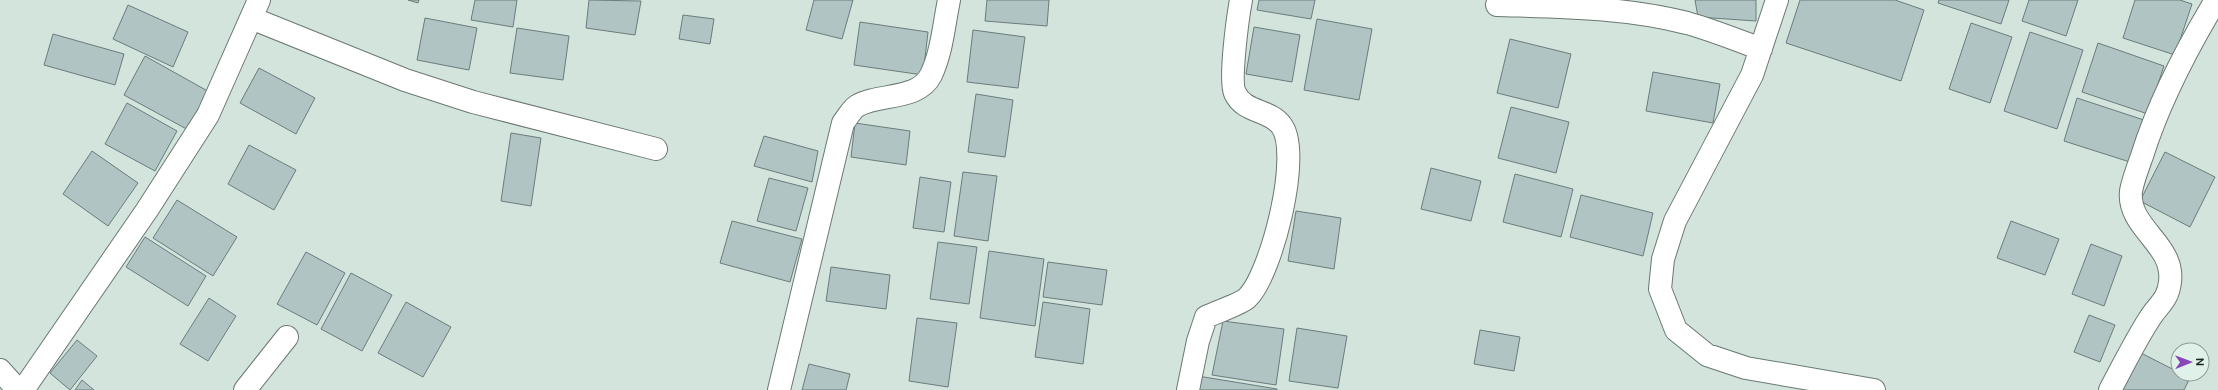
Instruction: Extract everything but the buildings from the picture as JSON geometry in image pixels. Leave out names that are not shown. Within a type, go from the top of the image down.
[{"type":"street","points":[[779,390],[843,122],[856,107],[875,99],[906,94],[920,87],[930,76],[937,59],[949,0]]},
{"type":"street","points":[[1188,390],[1198,341],[1206,317],[1248,298],[1267,263],[1278,228],[1288,178],[1289,155],[1287,137],[1281,125],[1270,116],[1242,104],[1234,92],[1235,50],[1241,0]]},
{"type":"street","points":[[1777,0],[1762,49],[1752,75],[1675,221],[1663,259],[1660,289],[1676,330],[1707,355],[1746,368],[1874,390]]},
{"type":"street","points":[[1497,5],[1599,8],[1643,14],[1688,23],[1762,49]]},
{"type":"street","points":[[2110,390],[2150,317],[2167,297],[2170,281],[2170,263],[2162,249],[2138,220],[2131,206],[2131,190],[2148,135],[2172,80],[2215,6]]},
{"type":"street","points":[[23,390],[147,210],[208,115],[255,9],[405,80],[473,102],[656,149]]},
{"type":"street","points":[[245,390],[287,337]]},
{"type":"street","points":[[0,370],[18,390]]}]
